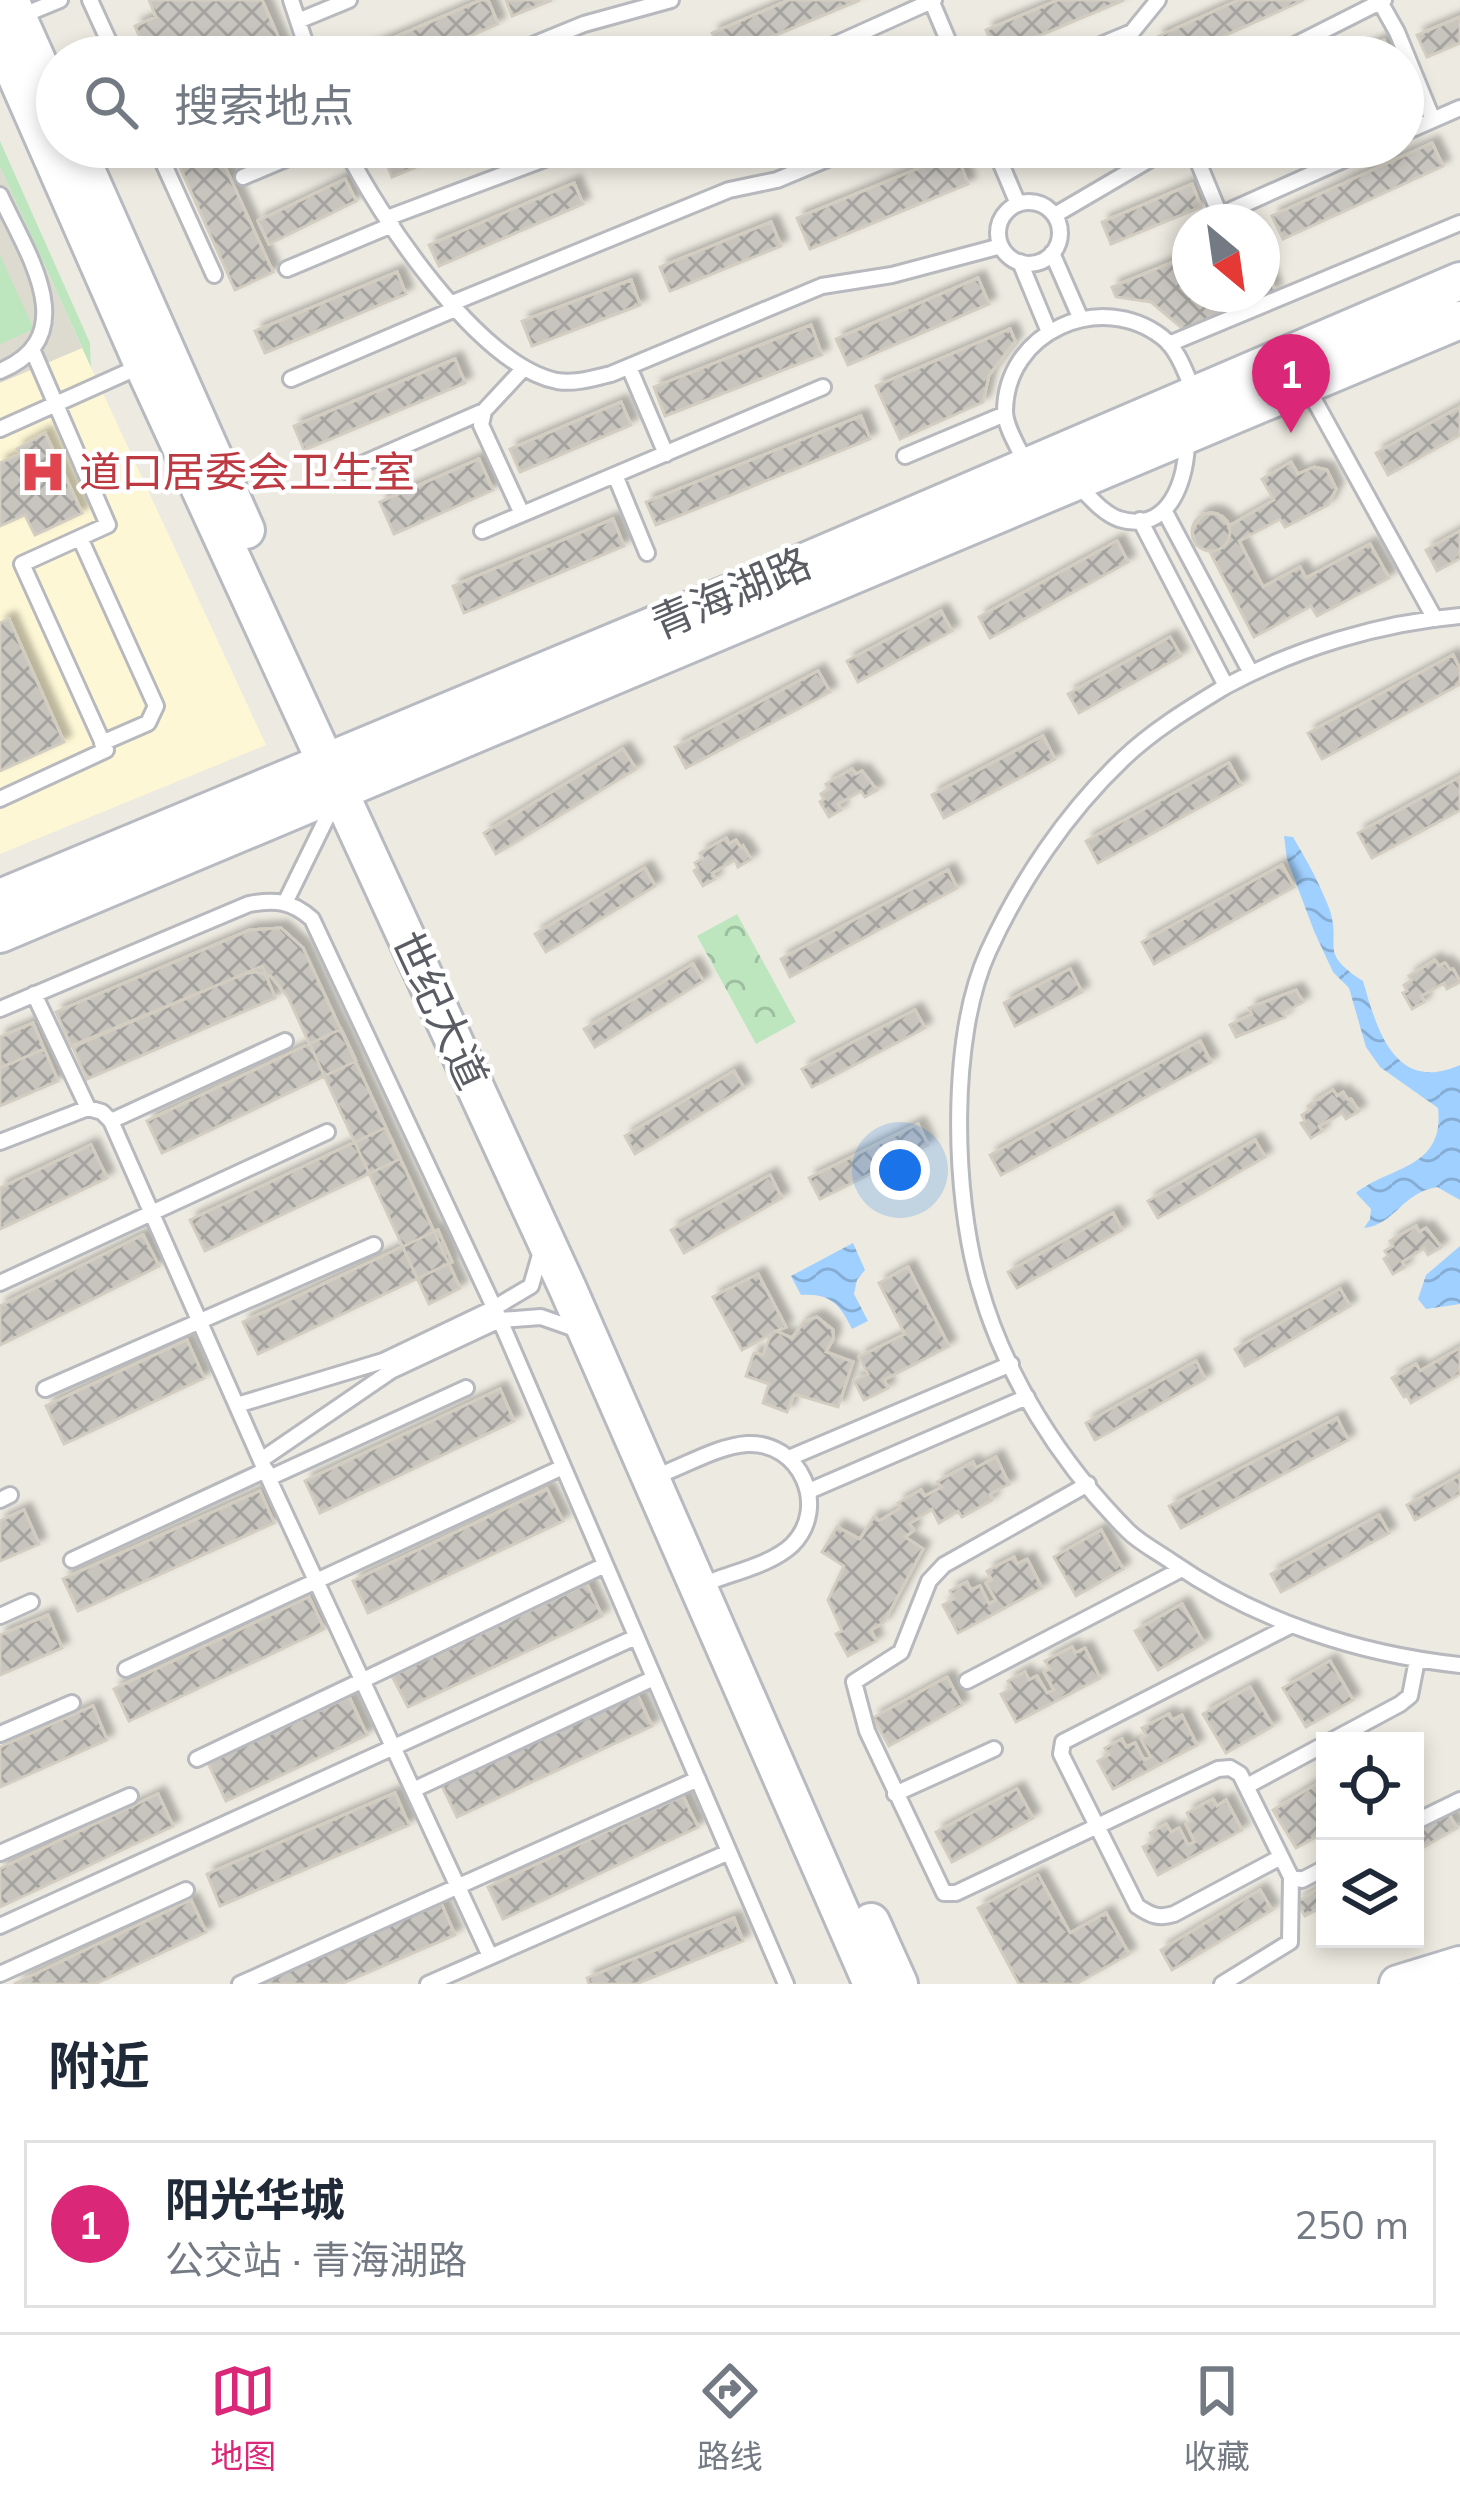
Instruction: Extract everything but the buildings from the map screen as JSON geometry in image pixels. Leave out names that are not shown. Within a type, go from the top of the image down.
[{"type":"street","points":[[5,14],[36,68]]},
{"type":"street","name":"世纪大道","points":[[5,14],[36,93]]},
{"type":"street","name":"世纪大道","points":[[66,168],[143,364],[585,1282],[899,1984]]},
{"type":"street","name":"世纪大道","points":[[85,168],[544,1237],[872,1984]]},
{"type":"street","name":"青海湖路","points":[[1034,482],[1075,482],[1460,281]]},
{"type":"street","name":"青海湖路","points":[[0,934],[343,772],[1034,482],[1197,418],[1306,385],[1460,320]]},
{"type":"street","name":"青海湖路","points":[[0,898],[343,772]]},
{"type":"street","points":[[1398,1984],[1460,1965]]},
{"type":"lane","points":[[5,14],[60,0]]},
{"type":"lane","points":[[90,0],[106,36]]},
{"type":"lane","points":[[291,0],[303,36]]},
{"type":"lane","points":[[298,21],[349,0]]},
{"type":"lane","points":[[554,36],[671,0]]},
{"type":"lane","points":[[853,36],[932,0],[947,36]]},
{"type":"lane","points":[[1122,36],[1132,32],[1158,0]]},
{"type":"lane","points":[[1312,36],[1382,0],[1397,36]]},
{"type":"lane","points":[[1424,99],[1433,120]]},
{"type":"lane","points":[[1424,124],[1460,108]]},
{"type":"lane","points":[[166,168],[214,275]]},
{"type":"lane","points":[[243,177],[264,168]]},
{"type":"lane","points":[[357,168],[389,222],[452,306],[524,368],[554,381],[579,382],[628,367],[822,286],[892,275],[1000,246]]},
{"type":"lane","points":[[287,269],[525,168]]},
{"type":"lane","points":[[291,379],[729,190],[777,180],[806,168]]},
{"type":"lane","points":[[1003,168],[1018,204]]},
{"type":"lane","points":[[1055,215],[1135,168]]},
{"type":"lane","points":[[1201,168],[1220,214],[1324,168]]},
{"type":"lane","points":[[0,195],[43,290],[47,319],[22,361],[0,371]]},
{"type":"lane","points":[[1020,262],[1034,263],[1052,254],[1060,235],[1055,215],[1038,203],[1018,204],[1003,216],[998,236],[1000,246],[1020,262],[1048,332]]},
{"type":"lane","points":[[1169,344],[1460,223]]},
{"type":"lane","points":[[1052,254],[1080,317]]},
{"type":"lane","points":[[1034,482],[1005,414],[1018,364],[1048,332],[1080,317],[1147,328],[1169,344],[1197,418],[1185,476],[1171,504],[1140,520],[1116,518],[1075,482]]},
{"type":"lane","points":[[0,799],[106,750],[22,564],[108,525],[32,349]]},
{"type":"lane","points":[[0,428],[143,364]]},
{"type":"lane","points":[[628,367],[666,454]]},
{"type":"lane","points":[[346,471],[484,411],[524,368]]},
{"type":"lane","points":[[1306,385],[1435,619]]},
{"type":"lane","points":[[482,531],[823,387]]},
{"type":"lane","points":[[484,411],[481,424],[521,514]]},
{"type":"lane","points":[[905,456],[1005,414]]},
{"type":"lane","points":[[615,476],[647,553]]},
{"type":"lane","points":[[1164,510],[1251,673]]},
{"type":"lane","points":[[1140,520],[1226,686]]},
{"type":"lane","points":[[80,538],[156,706],[148,723],[102,743]]},
{"type":"lane","points":[[1460,616],[1389,626],[1251,673],[1166,723],[1122,759],[1026,880],[986,956],[965,1029],[958,1110],[965,1199],[979,1284],[1011,1364],[1060,1450],[1130,1533],[1216,1593],[1292,1625],[1417,1660],[1460,1665]]},
{"type":"lane","points":[[285,903],[343,772]]},
{"type":"lane","points":[[0,1009],[249,904],[271,900],[298,906],[313,919],[497,1314],[786,1984]]},
{"type":"lane","points":[[34,994],[88,1108]]},
{"type":"lane","points":[[111,1121],[285,1041]]},
{"type":"lane","points":[[0,1142],[88,1108],[111,1121],[265,1470],[490,1956]]},
{"type":"lane","points":[[0,1283],[327,1132]]},
{"type":"lane","points":[[265,1470],[391,1372],[497,1314],[531,1286],[544,1237]]},
{"type":"lane","points":[[45,1389],[374,1245]]},
{"type":"lane","points":[[237,1405],[382,1361],[497,1314],[541,1317],[587,1333]]},
{"type":"lane","points":[[789,1458],[1011,1364]]},
{"type":"lane","points":[[72,1560],[265,1470],[466,1388]]},
{"type":"lane","points":[[809,1491],[1027,1397]]},
{"type":"lane","points":[[667,1472],[752,1444],[772,1448],[802,1473],[809,1510],[793,1544],[778,1555],[715,1580]]},
{"type":"lane","points":[[126,1669],[563,1467]]},
{"type":"lane","points":[[1088,1484],[944,1565],[929,1580],[902,1652],[854,1682],[867,1732],[944,1893],[956,1893],[1218,1769],[1230,1768],[1246,1786],[1291,1877],[1290,1942],[1222,1984]]},
{"type":"lane","points":[[197,1759],[605,1565]]},
{"type":"lane","points":[[967,1681],[1182,1569]]},
{"type":"lane","points":[[0,1616],[31,1602]]},
{"type":"lane","points":[[1281,1857],[1164,1918],[1150,1915],[1137,1906],[1061,1754],[1063,1742],[1292,1625]]},
{"type":"lane","points":[[0,1926],[636,1636]]},
{"type":"lane","points":[[1349,1732],[1410,1696],[1417,1660]]},
{"type":"lane","points":[[413,1790],[654,1678]]},
{"type":"lane","points":[[0,1734],[72,1703]]},
{"type":"lane","points":[[896,1794],[994,1748]]},
{"type":"lane","points":[[1246,1786],[1316,1749]]},
{"type":"lane","points":[[240,1984],[698,1779]]},
{"type":"lane","points":[[0,1852],[130,1796]]},
{"type":"lane","points":[[1424,1818],[1460,1800]]},
{"type":"lane","points":[[428,1984],[729,1852]]},
{"type":"lane","points":[[1291,1877],[1301,1880],[1316,1872]]},
{"type":"lane","points":[[0,1974],[186,1891]]},
{"type":"shaded area","points":[[0,167],[82,348],[0,383]]},
{"type":"shaded area","points":[[82,348],[266,745],[0,854],[0,383]]},
{"type":"green space","points":[[0,141],[90,343],[91,367],[0,167]]},
{"type":"green space","points":[[0,255],[34,329],[0,344]]},
{"type":"green space","points":[[737,914],[796,1022],[756,1044],[697,936]]},
{"type":"water","points":[[1284,836],[1293,837],[1317,881],[1333,921],[1335,955],[1363,981],[1392,1052],[1419,1071],[1438,1072],[1460,1065],[1460,1200],[1437,1187],[1406,1202],[1384,1221],[1364,1228],[1371,1209],[1356,1193],[1424,1155],[1438,1128],[1438,1108],[1380,1067],[1366,1047],[1349,988],[1333,972],[1314,931],[1287,859]]},
{"type":"water","points":[[853,1243],[865,1270],[854,1294],[868,1321],[852,1329],[833,1302],[801,1295],[791,1276]]},
{"type":"water","points":[[1460,1246],[1460,1304],[1426,1309],[1418,1299],[1426,1275]]},
{"type":"place","name":"阳光华城","points":[[1291,433]]},
{"type":"place","name":"道口居委会卫生室","points":[[43,472]]}]
